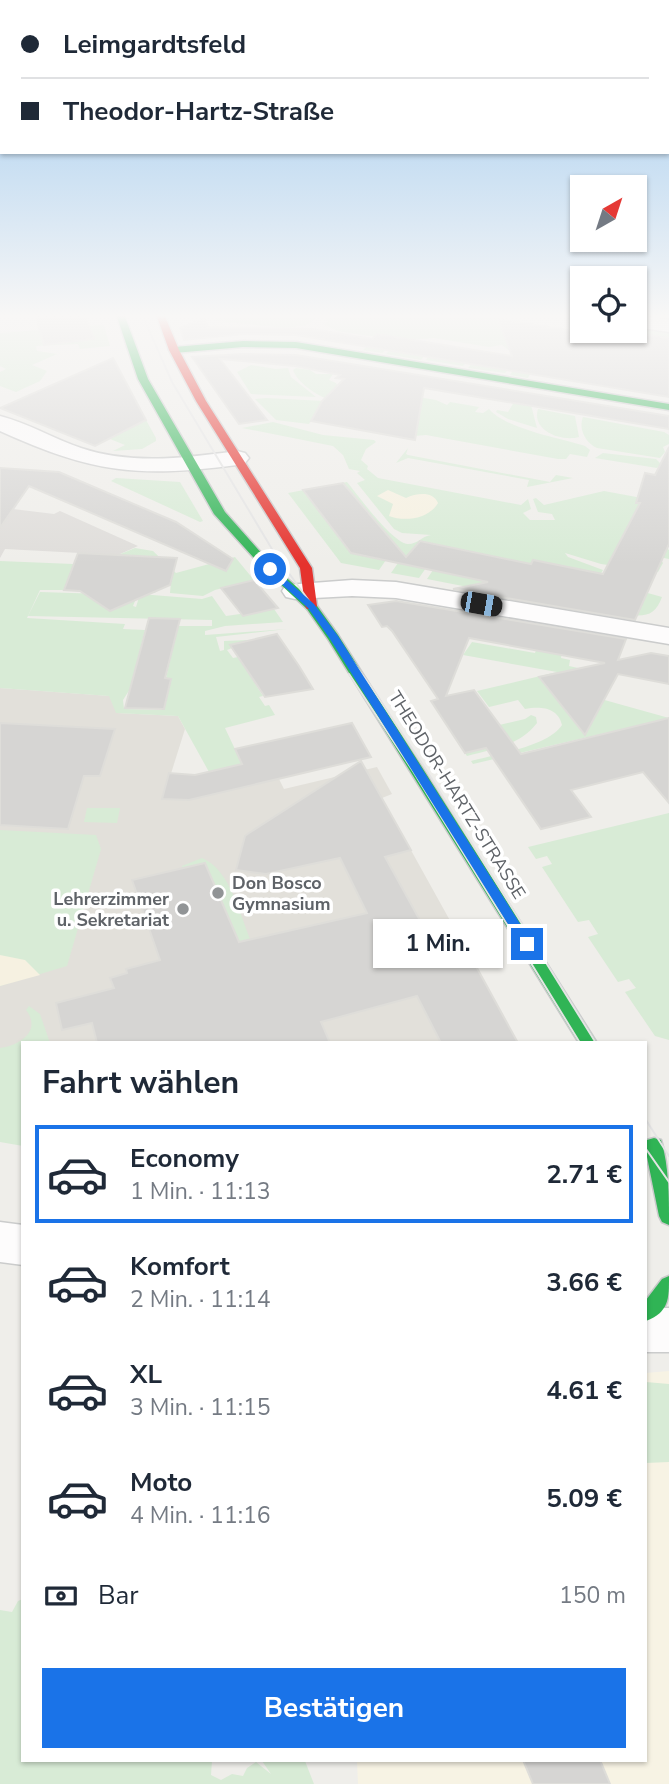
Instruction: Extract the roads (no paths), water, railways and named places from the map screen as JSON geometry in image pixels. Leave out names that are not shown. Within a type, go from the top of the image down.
[{"type":"main road","points":[[153,397],[228,526],[305,596]]},
{"type":"main road","points":[[199,397],[306,568],[305,596]]},
{"type":"main road","points":[[610,397],[669,407]]},
{"type":"main road","name":"THEODOR-HARTZ-STRASSE","points":[[305,596],[403,744],[587,1041]]},
{"type":"main road","points":[[650,1140],[669,1170]]},
{"type":"main road","points":[[650,1140],[669,1216]]},
{"type":"main road","points":[[647,1310],[657,1304],[669,1286]]},
{"type":"street","points":[[0,423],[63,450],[116,463],[189,463],[237,458]]},
{"type":"street","points":[[0,447],[63,450]]},
{"type":"street","points":[[305,596],[352,588],[396,590],[669,636]]},
{"type":"street","points":[[0,1242],[21,1245]]},
{"type":"street","points":[[647,1331],[669,1330]]},
{"type":"tram line","points":[[181,397],[275,554],[370,685],[425,768],[595,1041]]},
{"type":"tram line","points":[[349,674],[413,771],[579,1041]]},
{"type":"tram line","points":[[647,1122],[669,1156]]},
{"type":"tram line","points":[[647,1150],[669,1182]]},
{"type":"place","name":"Don Bosco Gymnasium","points":[[218,893]]},
{"type":"place","name":"Lehrerzimmer u. Sekretariat","points":[[183,909]]}]
